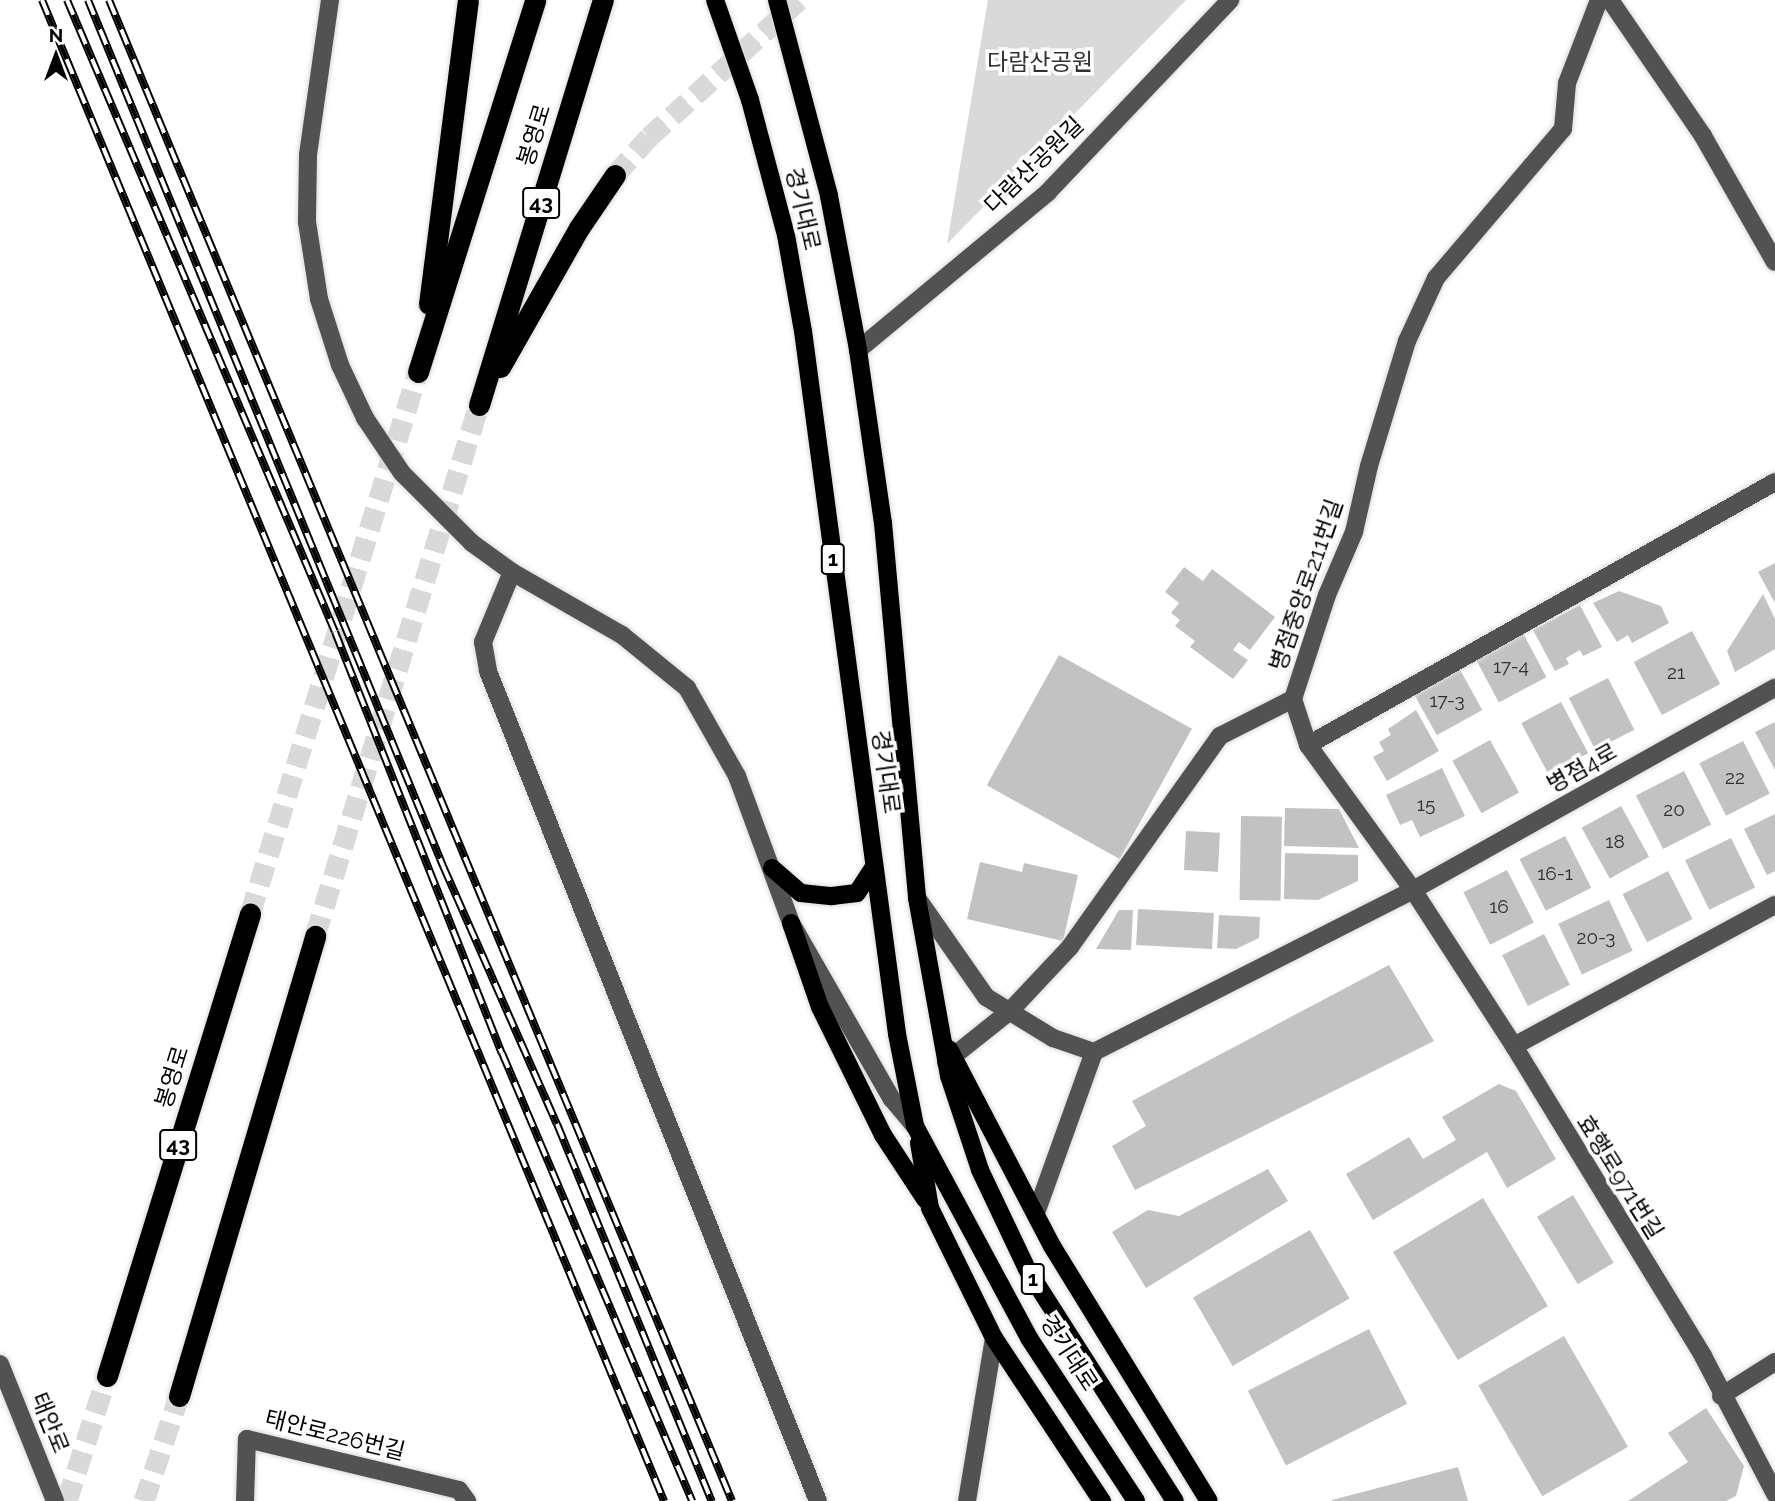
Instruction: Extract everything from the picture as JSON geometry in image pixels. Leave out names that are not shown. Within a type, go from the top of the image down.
[{"type":"highway","name":"봉영로","points":[[468,0],[446,196],[418,372],[536,0]]},
{"type":"highway","name":"봉영로","points":[[603,0],[479,405],[579,228],[615,175]]},
{"type":"highway","name":"봉영로","points":[[107,1376],[250,914]]},
{"type":"highway","points":[[179,1396],[315,936]]},
{"type":"main road","name":"경기대로","points":[[715,0],[750,100],[786,235],[803,331],[897,1034],[915,1126],[1029,1338],[1136,1501]]},
{"type":"main road","name":"경기대로","points":[[777,0],[830,196],[858,350],[883,523],[917,898],[941,1034],[980,1170],[1027,1269],[1175,1501]]},
{"type":"main road","points":[[772,867],[802,893],[831,897],[857,892],[874,867]]},
{"type":"main road","points":[[791,923],[820,1007],[883,1135],[930,1208],[994,1338],[1102,1501]]},
{"type":"main road","name":"경기대로","points":[[950,1059],[1036,1213],[1209,1501]]},
{"type":"main road","points":[[915,1126],[930,1208]]},
{"type":"street","points":[[330,0],[309,155],[307,222],[318,299],[335,352],[365,418],[402,473],[441,515],[512,572],[622,635],[687,688],[737,776],[791,923],[892,1099],[915,1126]]},
{"type":"street","name":"다람산공원길","points":[[858,350],[1048,192],[1230,0]]},
{"type":"street","name":"병점중앙로211번길","points":[[950,1059],[1010,1011],[1070,947],[1220,736],[1293,699],[1326,595],[1354,532],[1369,466],[1407,341],[1436,278],[1563,130],[1567,83],[1599,0]]},
{"type":"street","points":[[1610,0],[1703,136],[1775,262]]},
{"type":"street","points":[[1308,745],[1775,482]]},
{"type":"street","points":[[512,572],[483,642],[488,671],[818,1501]]},
{"type":"street","name":"병점4로","points":[[1094,1052],[1413,890],[1775,688]]},
{"type":"street","points":[[1293,699],[1308,745],[1413,890]]},
{"type":"street","name":"효행로971번길","points":[[1413,890],[1514,1046],[1703,1356],[1721,1396],[1775,1494]]},
{"type":"street","points":[[917,898],[986,997],[1053,1038],[1094,1052],[1036,1213]]},
{"type":"street","points":[[1514,1046],[1775,905]]},
{"type":"street","points":[[967,1501],[994,1338]]},
{"type":"street","points":[[1721,1396],[1775,1362]]},
{"type":"street","name":"태안로","points":[[0,1364],[55,1501]]},
{"type":"street","name":"태안로226번길","points":[[245,1501],[247,1439],[459,1490],[467,1501]]},
{"type":"green space","name":"다람산공원","points":[[988,0],[1186,0],[947,244]]},
{"type":"building","points":[[1775,563],[1775,603],[1758,572]]},
{"type":"building","points":[[1184,567],[1203,581],[1212,569],[1275,617],[1250,650],[1239,642],[1233,650],[1248,660],[1233,679],[1190,647],[1195,641],[1175,626],[1180,620],[1171,613],[1179,603],[1165,592]]},
{"type":"building","points":[[1619,591],[1661,606],[1669,623],[1632,643],[1628,635],[1617,642],[1593,603]]},
{"type":"building","points":[[1763,594],[1775,619],[1775,649],[1735,672],[1727,651]]},
{"type":"building","points":[[1580,605],[1602,647],[1583,656],[1580,650],[1566,658],[1569,664],[1555,671],[1533,630]]},
{"type":"building","points":[[1692,631],[1720,684],[1662,715],[1634,662]]},
{"type":"building","points":[[1523,633],[1546,677],[1499,702],[1475,658]]},
{"type":"building","points":[[1059,655],[1192,729],[1120,859],[987,785]]},
{"type":"building","points":[[1459,668],[1482,710],[1437,735],[1414,693]]},
{"type":"building","points":[[1608,678],[1634,730],[1595,750],[1569,698]]},
{"type":"building","points":[[1561,702],[1588,753],[1548,774],[1521,723]]},
{"type":"building","points":[[1416,710],[1439,751],[1387,781],[1373,757],[1384,751],[1379,742],[1391,735],[1388,729]]},
{"type":"building","points":[[1775,722],[1775,770],[1755,732]]},
{"type":"building","points":[[1490,740],[1519,792],[1481,813],[1452,761]]},
{"type":"building","points":[[1743,741],[1770,794],[1726,816],[1699,763]]},
{"type":"building","points":[[1442,768],[1465,816],[1420,837],[1412,820],[1400,825],[1386,795]]},
{"type":"building","points":[[1684,771],[1711,824],[1663,849],[1636,796]]},
{"type":"building","points":[[1621,806],[1649,857],[1610,879],[1582,828]]},
{"type":"building","points":[[1285,808],[1339,809],[1359,848],[1284,846]]},
{"type":"building","points":[[1775,814],[1775,871],[1767,875],[1744,829]]},
{"type":"building","points":[[1241,816],[1282,817],[1281,901],[1240,900]]},
{"type":"building","points":[[1186,831],[1220,833],[1218,872],[1184,870]]},
{"type":"building","points":[[1565,836],[1591,888],[1546,911],[1520,859]]},
{"type":"building","points":[[1731,838],[1755,887],[1709,910],[1685,860]]},
{"type":"building","points":[[1285,853],[1358,855],[1358,881],[1318,900],[1284,899]]},
{"type":"building","points":[[980,862],[1022,872],[1024,863],[1078,875],[1063,941],[967,919]]},
{"type":"building","points":[[1507,870],[1534,923],[1490,945],[1463,892]]},
{"type":"building","points":[[1668,871],[1693,919],[1647,942],[1623,894]]},
{"type":"building","points":[[1609,900],[1633,951],[1582,974],[1558,924]]},
{"type":"building","points":[[1138,909],[1214,913],[1212,949],[1136,945]]},
{"type":"building","points":[[1119,910],[1133,910],[1131,950],[1096,949]]},
{"type":"building","points":[[1219,915],[1260,917],[1259,938],[1236,949],[1217,948]]},
{"type":"building","points":[[1544,934],[1570,985],[1528,1006],[1502,955]]},
{"type":"building","points":[[1389,965],[1434,1041],[1135,1190],[1112,1146],[1146,1126],[1132,1101]]},
{"type":"building","points":[[1499,1084],[1516,1091],[1556,1159],[1507,1188],[1487,1152],[1373,1220],[1346,1174],[1409,1137],[1423,1159],[1456,1140],[1442,1117]]},
{"type":"building","points":[[1268,1169],[1288,1201],[1146,1288],[1112,1232],[1148,1210],[1179,1216]]},
{"type":"building","points":[[1573,1195],[1614,1263],[1578,1284],[1537,1217]]},
{"type":"building","points":[[1483,1198],[1548,1306],[1458,1360],[1393,1252]]},
{"type":"building","points":[[1310,1230],[1350,1298],[1233,1366],[1193,1298]]},
{"type":"building","points":[[1369,1329],[1407,1404],[1286,1466],[1248,1391]]},
{"type":"building","points":[[1564,1336],[1628,1447],[1542,1496],[1478,1386]]},
{"type":"building","points":[[1706,1408],[1744,1466],[1736,1496],[1726,1501],[1628,1501],[1688,1462],[1668,1433]]},
{"type":"building","points":[[1458,1467],[1468,1501],[1332,1501],[1332,1500]]},
{"type":"tunnel","points":[[615,175],[649,137],[799,0]]},
{"type":"tunnel","points":[[250,914],[418,372]]},
{"type":"tunnel","points":[[315,936],[479,405]]},
{"type":"tunnel","points":[[67,1501],[107,1376]]},
{"type":"tunnel","points":[[144,1501],[179,1396]]},
{"type":"railway","points":[[42,0],[664,1501]]},
{"type":"railway","points":[[67,0],[335,632],[502,1053],[692,1501]]},
{"type":"railway","points":[[88,0],[443,866],[557,1124],[712,1501]]},
{"type":"railway","points":[[109,0],[732,1501]]}]
